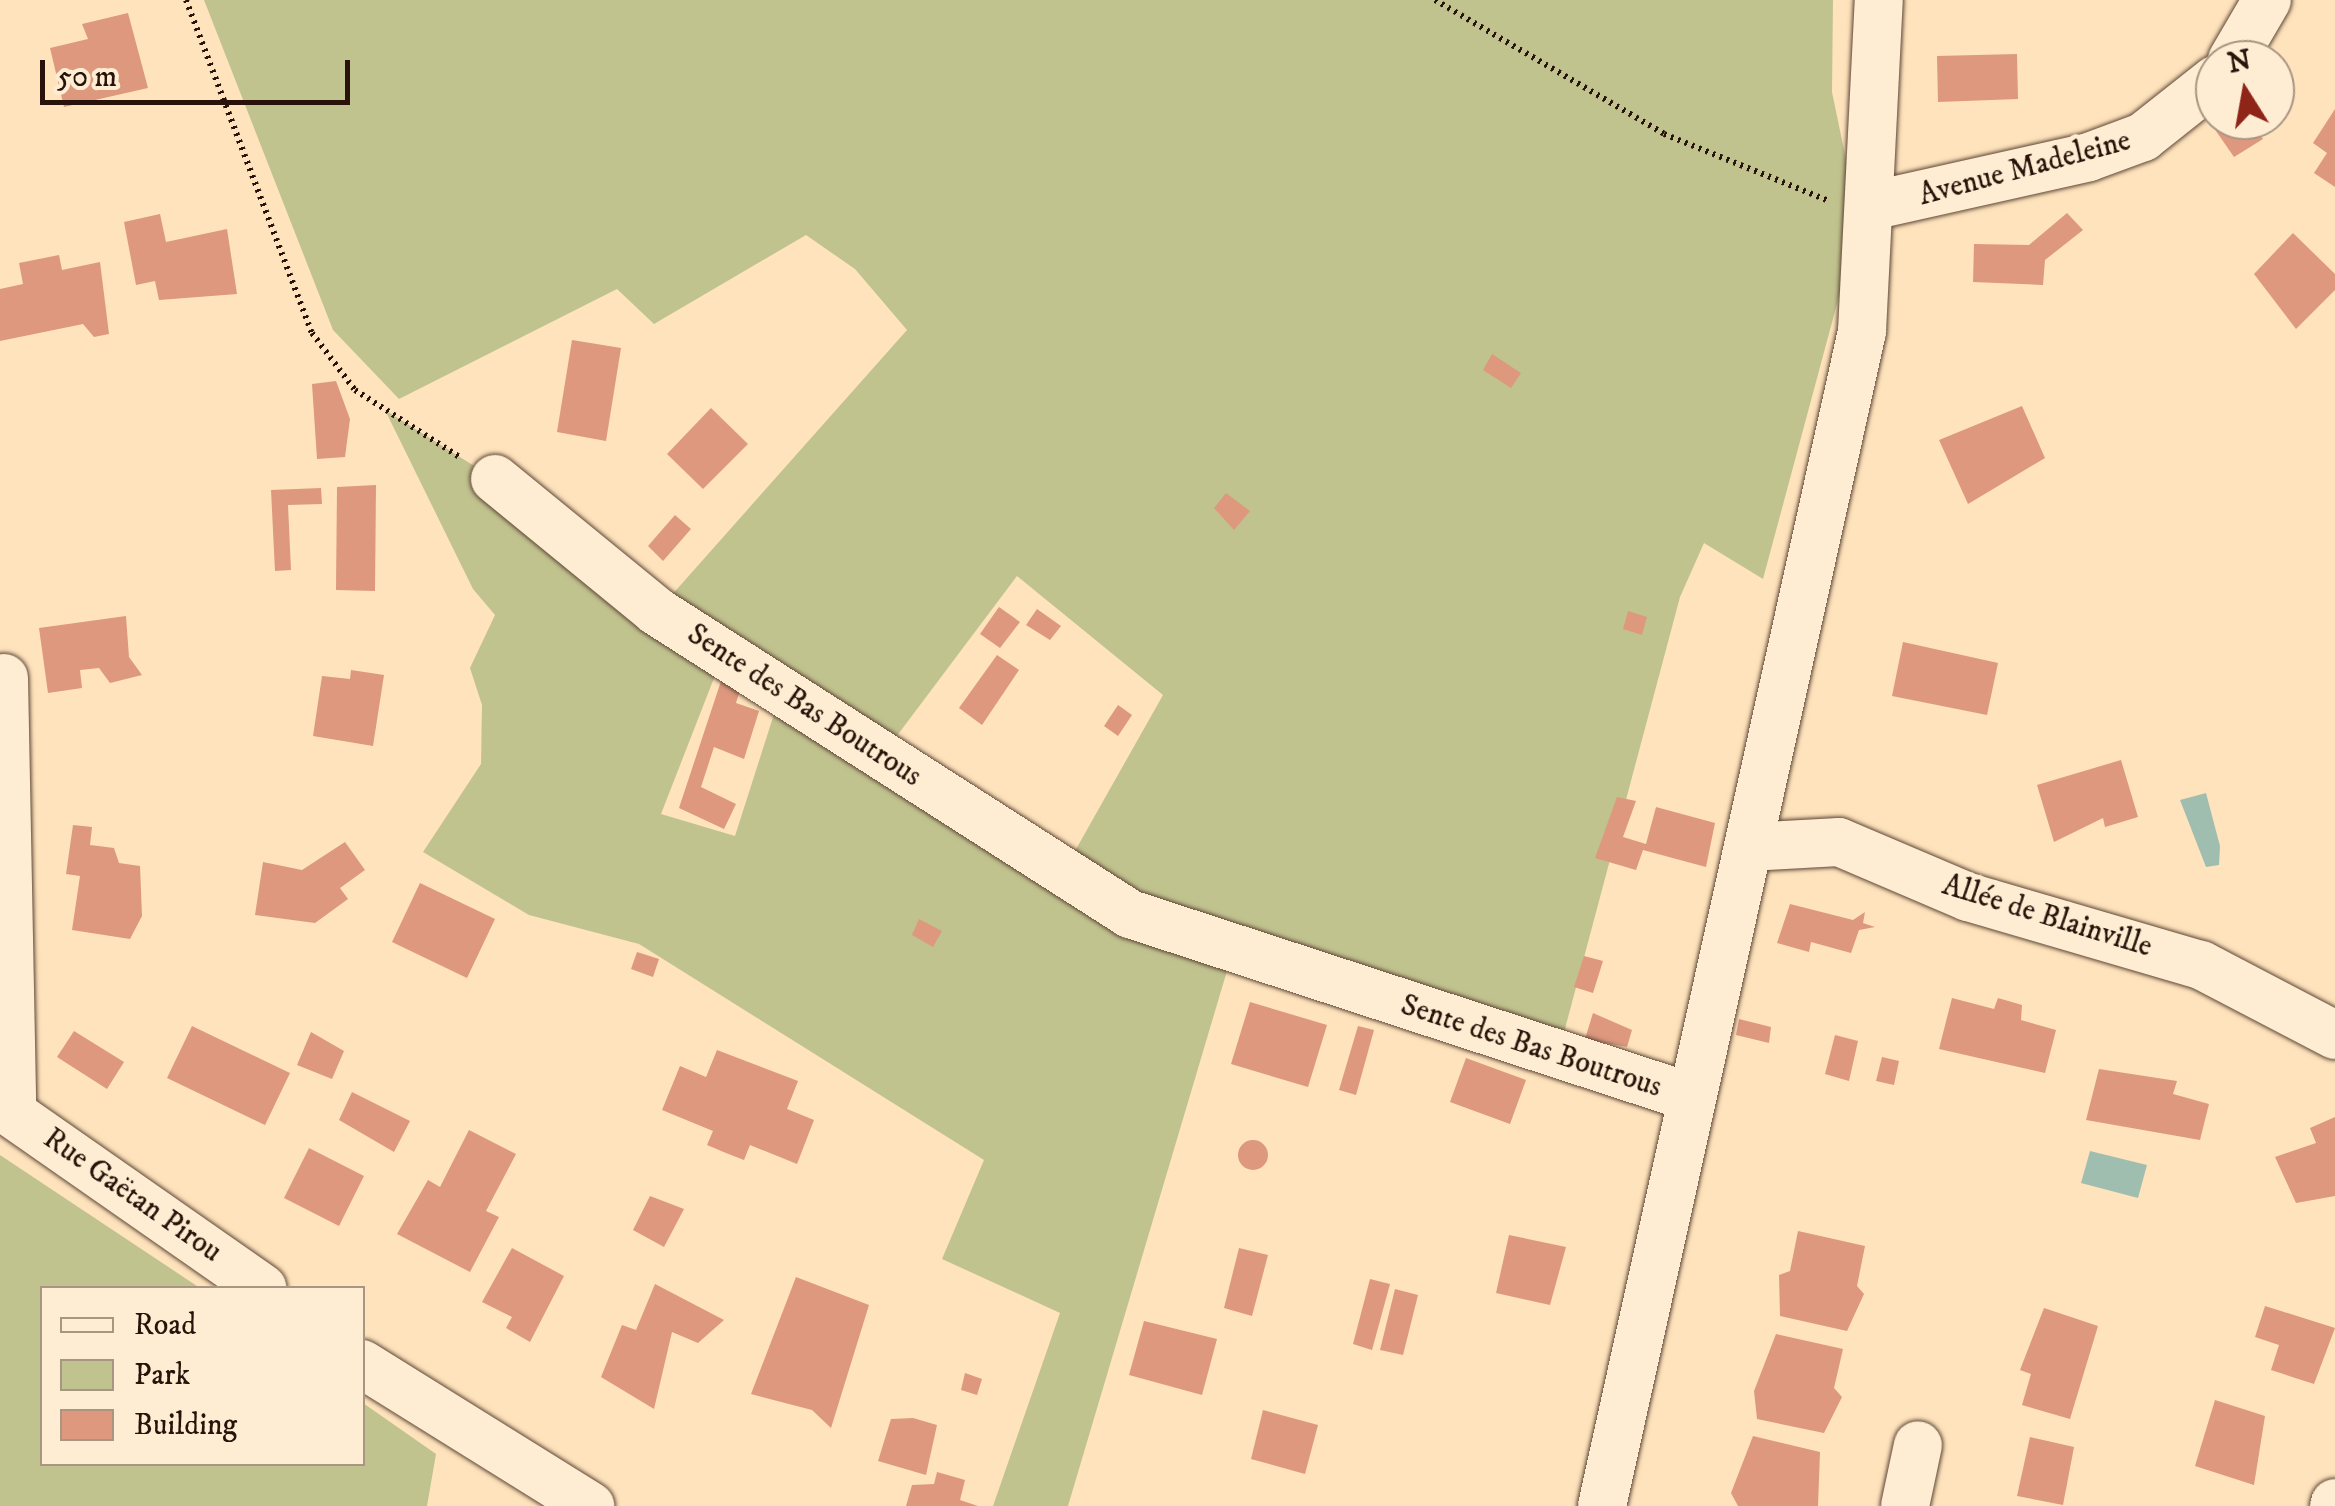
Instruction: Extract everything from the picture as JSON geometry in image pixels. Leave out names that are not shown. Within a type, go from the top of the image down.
[{"type":"street","points":[[1858,0],[1874,148]]},
{"type":"street","points":[[1602,1506],[1862,331],[1875,205],[1879,0]]},
{"type":"street","points":[[2244,40],[2267,0]]},
{"type":"street","name":"Avenue Madeleine","points":[[1875,205],[2089,158],[2143,137],[2195,96]]},
{"type":"street","name":"Sente des Bas Boutrous","points":[[495,479],[656,612],[1130,914],[1690,1097]]},
{"type":"street","points":[[4,678],[6,1108]]},
{"type":"street","name":"Allée de Blainville","points":[[1748,847],[1839,842],[1968,897],[2202,966],[2335,1035]]},
{"type":"street","name":"Rue Gaëtan Pirou","points":[[6,1108],[259,1286]]},
{"type":"street","points":[[365,1366],[590,1506]]},
{"type":"street","points":[[1905,1506],[1918,1445]]},
{"type":"path","points":[[186,0],[312,333],[355,390],[495,479]]},
{"type":"path","points":[[1435,0],[1664,134],[1815,200],[1875,205]]},
{"type":"green space","points":[[204,0],[1833,0],[1832,92],[1859,222],[1763,579],[1704,543],[1680,597],[1558,1055],[1232,954],[1068,1506],[993,1506],[1060,1313],[942,1259],[984,1160],[639,944],[529,915],[423,852],[481,764],[482,705],[470,668],[495,615],[473,589],[385,410],[495,479],[662,606],[907,330],[855,269],[806,235],[654,324],[617,289],[399,399],[333,330]],"holes":[[[1017,576],[1163,695],[1062,874],[884,753]],[[723,655],[782,689],[735,836],[661,814]]]},
{"type":"green space","points":[[0,1155],[197,1286],[40,1286],[40,1466],[365,1466],[365,1404],[436,1454],[427,1506],[0,1506]]},
{"type":"shaded area","points":[[2206,793],[2220,846],[2219,865],[2206,867],[2180,800]]},
{"type":"shaded area","points":[[2090,1151],[2147,1165],[2138,1198],[2081,1183]]},
{"type":"building","points":[[128,13],[148,88],[64,107],[50,48],[88,39],[82,24]]},
{"type":"building","points":[[2017,54],[2018,99],[1938,102],[1937,56]]},
{"type":"building","points":[[2335,109],[2335,187],[2314,173],[2327,153],[2313,143]]},
{"type":"building","points":[[2222,140],[2261,140],[2234,157]]},
{"type":"building","points":[[2067,213],[2083,230],[2045,260],[2043,285],[1973,282],[1974,244],[2029,245]]},
{"type":"building","points":[[160,214],[166,242],[227,229],[237,294],[159,300],[155,281],[136,285],[124,222]]},
{"type":"building","points":[[2293,233],[2335,274],[2335,290],[2296,329],[2254,274]]},
{"type":"building","points":[[59,255],[62,270],[100,262],[109,334],[94,337],[83,324],[0,341],[0,289],[23,284],[19,263]]},
{"type":"building","points":[[572,340],[621,348],[606,441],[557,432]]},
{"type":"building","points":[[1492,354],[1521,373],[1511,388],[1483,370]]},
{"type":"building","points":[[336,381],[350,419],[345,457],[317,459],[312,384]]},
{"type":"building","points":[[2022,406],[2045,458],[1968,504],[1939,440]]},
{"type":"building","points":[[711,408],[748,444],[703,489],[667,454]]},
{"type":"building","points":[[376,485],[375,591],[336,590],[337,487]]},
{"type":"building","points":[[321,488],[322,504],[288,505],[291,570],[275,571],[271,490]]},
{"type":"building","points":[[1226,493],[1250,511],[1234,530],[1214,508]]},
{"type":"building","points":[[675,515],[691,529],[663,561],[648,546]]},
{"type":"building","points":[[999,607],[1020,622],[1000,648],[980,634]]},
{"type":"building","points":[[1037,609],[1061,626],[1050,640],[1026,625]]},
{"type":"building","points":[[1628,611],[1647,617],[1642,635],[1623,629]]},
{"type":"building","points":[[126,616],[129,657],[142,675],[110,683],[99,668],[80,670],[82,688],[48,693],[39,628]]},
{"type":"building","points":[[1903,642],[1998,663],[1987,715],[1892,696]]},
{"type":"building","points":[[997,655],[1019,670],[982,725],[959,708]]},
{"type":"building","points":[[727,663],[746,670],[736,703],[759,711],[744,759],[714,747],[701,787],[736,804],[724,829],[679,808]]},
{"type":"building","points":[[351,670],[384,675],[373,746],[313,736],[322,676],[350,679]]},
{"type":"building","points":[[1118,705],[1132,715],[1118,736],[1104,726]]},
{"type":"building","points":[[2121,760],[2138,817],[2105,827],[2103,818],[2054,842],[2037,785]]},
{"type":"building","points":[[1617,797],[1636,801],[1623,837],[1646,844],[1656,807],[1715,823],[1706,867],[1643,850],[1636,870],[1595,858]]},
{"type":"building","points":[[73,825],[92,827],[90,845],[114,848],[119,863],[140,866],[142,916],[130,939],[72,930],[80,876],[66,874]]},
{"type":"building","points":[[345,842],[365,870],[340,888],[348,899],[315,923],[255,915],[263,862],[302,870]]},
{"type":"building","points":[[420,883],[495,919],[467,978],[392,942]]},
{"type":"building","points":[[1790,904],[1853,920],[1865,912],[1863,923],[1875,927],[1859,930],[1851,953],[1811,942],[1809,952],[1777,943]]},
{"type":"building","points":[[919,919],[942,931],[933,947],[912,935]]},
{"type":"building","points":[[637,952],[659,959],[653,977],[631,969]]},
{"type":"building","points":[[1584,956],[1603,961],[1593,993],[1574,987]]},
{"type":"building","points":[[1952,998],[1994,1009],[1998,998],[2022,1005],[2021,1020],[2056,1030],[2045,1073],[1939,1049]]},
{"type":"building","points":[[1250,1002],[1327,1025],[1308,1087],[1231,1064]]},
{"type":"building","points":[[1593,1013],[1632,1030],[1627,1047],[1585,1039]]},
{"type":"building","points":[[1739,1019],[1771,1027],[1769,1043],[1736,1035]]},
{"type":"building","points":[[192,1026],[290,1073],[265,1125],[167,1078]]},
{"type":"building","points":[[1358,1026],[1374,1030],[1356,1095],[1339,1090]]},
{"type":"building","points":[[74,1031],[124,1062],[107,1089],[57,1057]]},
{"type":"building","points":[[311,1032],[344,1051],[332,1079],[297,1065]]},
{"type":"building","points":[[1835,1035],[1858,1041],[1849,1081],[1825,1074]]},
{"type":"building","points":[[717,1050],[798,1081],[787,1109],[814,1120],[797,1164],[750,1145],[744,1160],[726,1153],[707,1145],[713,1131],[662,1110],[680,1066],[706,1077]]},
{"type":"building","points":[[1882,1057],[1899,1061],[1894,1085],[1876,1081]]},
{"type":"building","points":[[1466,1058],[1526,1080],[1510,1124],[1450,1102]]},
{"type":"building","points":[[2099,1069],[2177,1081],[2173,1094],[2209,1104],[2200,1140],[2086,1120]]},
{"type":"building","points":[[352,1092],[410,1121],[394,1152],[339,1120]]},
{"type":"building","points":[[2335,1117],[2335,1196],[2296,1203],[2275,1157],[2316,1143],[2310,1128]]},
{"type":"building","points":[[469,1130],[516,1154],[486,1211],[499,1217],[470,1272],[397,1234],[428,1180],[440,1187]]},
{"type":"building","points":[[1253,1140],[1267,1149],[1268,1155],[1259,1169],[1253,1170],[1239,1161],[1238,1155],[1247,1141]]},
{"type":"building","points":[[309,1148],[364,1176],[339,1226],[284,1198]]},
{"type":"building","points":[[650,1196],[684,1209],[664,1247],[633,1230]]},
{"type":"building","points":[[1798,1231],[1865,1246],[1857,1286],[1864,1294],[1847,1331],[1780,1316],[1779,1275],[1790,1271]]},
{"type":"building","points":[[1509,1235],[1566,1247],[1550,1305],[1496,1293]]},
{"type":"building","points":[[512,1248],[564,1276],[530,1342],[506,1328],[512,1317],[482,1302]]},
{"type":"building","points":[[1239,1248],[1268,1255],[1252,1316],[1224,1308]]},
{"type":"building","points":[[796,1277],[869,1305],[831,1428],[812,1410],[751,1394]]},
{"type":"building","points":[[1370,1279],[1390,1284],[1372,1350],[1353,1344]]},
{"type":"building","points":[[655,1284],[724,1320],[698,1343],[672,1332],[654,1409],[601,1377],[622,1325],[636,1330]]},
{"type":"building","points":[[1395,1289],[1418,1295],[1403,1355],[1380,1350]]},
{"type":"building","points":[[2265,1306],[2335,1328],[2314,1384],[2271,1370],[2279,1345],[2255,1337]]},
{"type":"building","points":[[2044,1308],[2098,1326],[2070,1419],[2022,1405],[2031,1374],[2020,1370]]},
{"type":"building","points":[[1144,1321],[1217,1339],[1202,1395],[1129,1375]]},
{"type":"building","points":[[1776,1334],[1843,1349],[1834,1388],[1842,1397],[1824,1433],[1757,1419],[1754,1391]]},
{"type":"building","points":[[965,1373],[982,1379],[977,1395],[961,1390]]},
{"type":"building","points":[[2215,1400],[2265,1416],[2254,1485],[2195,1466]]},
{"type":"building","points":[[1263,1410],[1318,1425],[1305,1474],[1251,1459]]},
{"type":"building","points":[[913,1418],[937,1425],[926,1475],[878,1461],[891,1419]]},
{"type":"building","points":[[1753,1436],[1820,1452],[1818,1506],[1738,1506],[1731,1493]]},
{"type":"building","points":[[2030,1437],[2074,1447],[2063,1505],[2017,1496]]},
{"type":"building","points":[[937,1472],[965,1480],[960,1500],[978,1506],[906,1506],[912,1485],[934,1484]]}]
